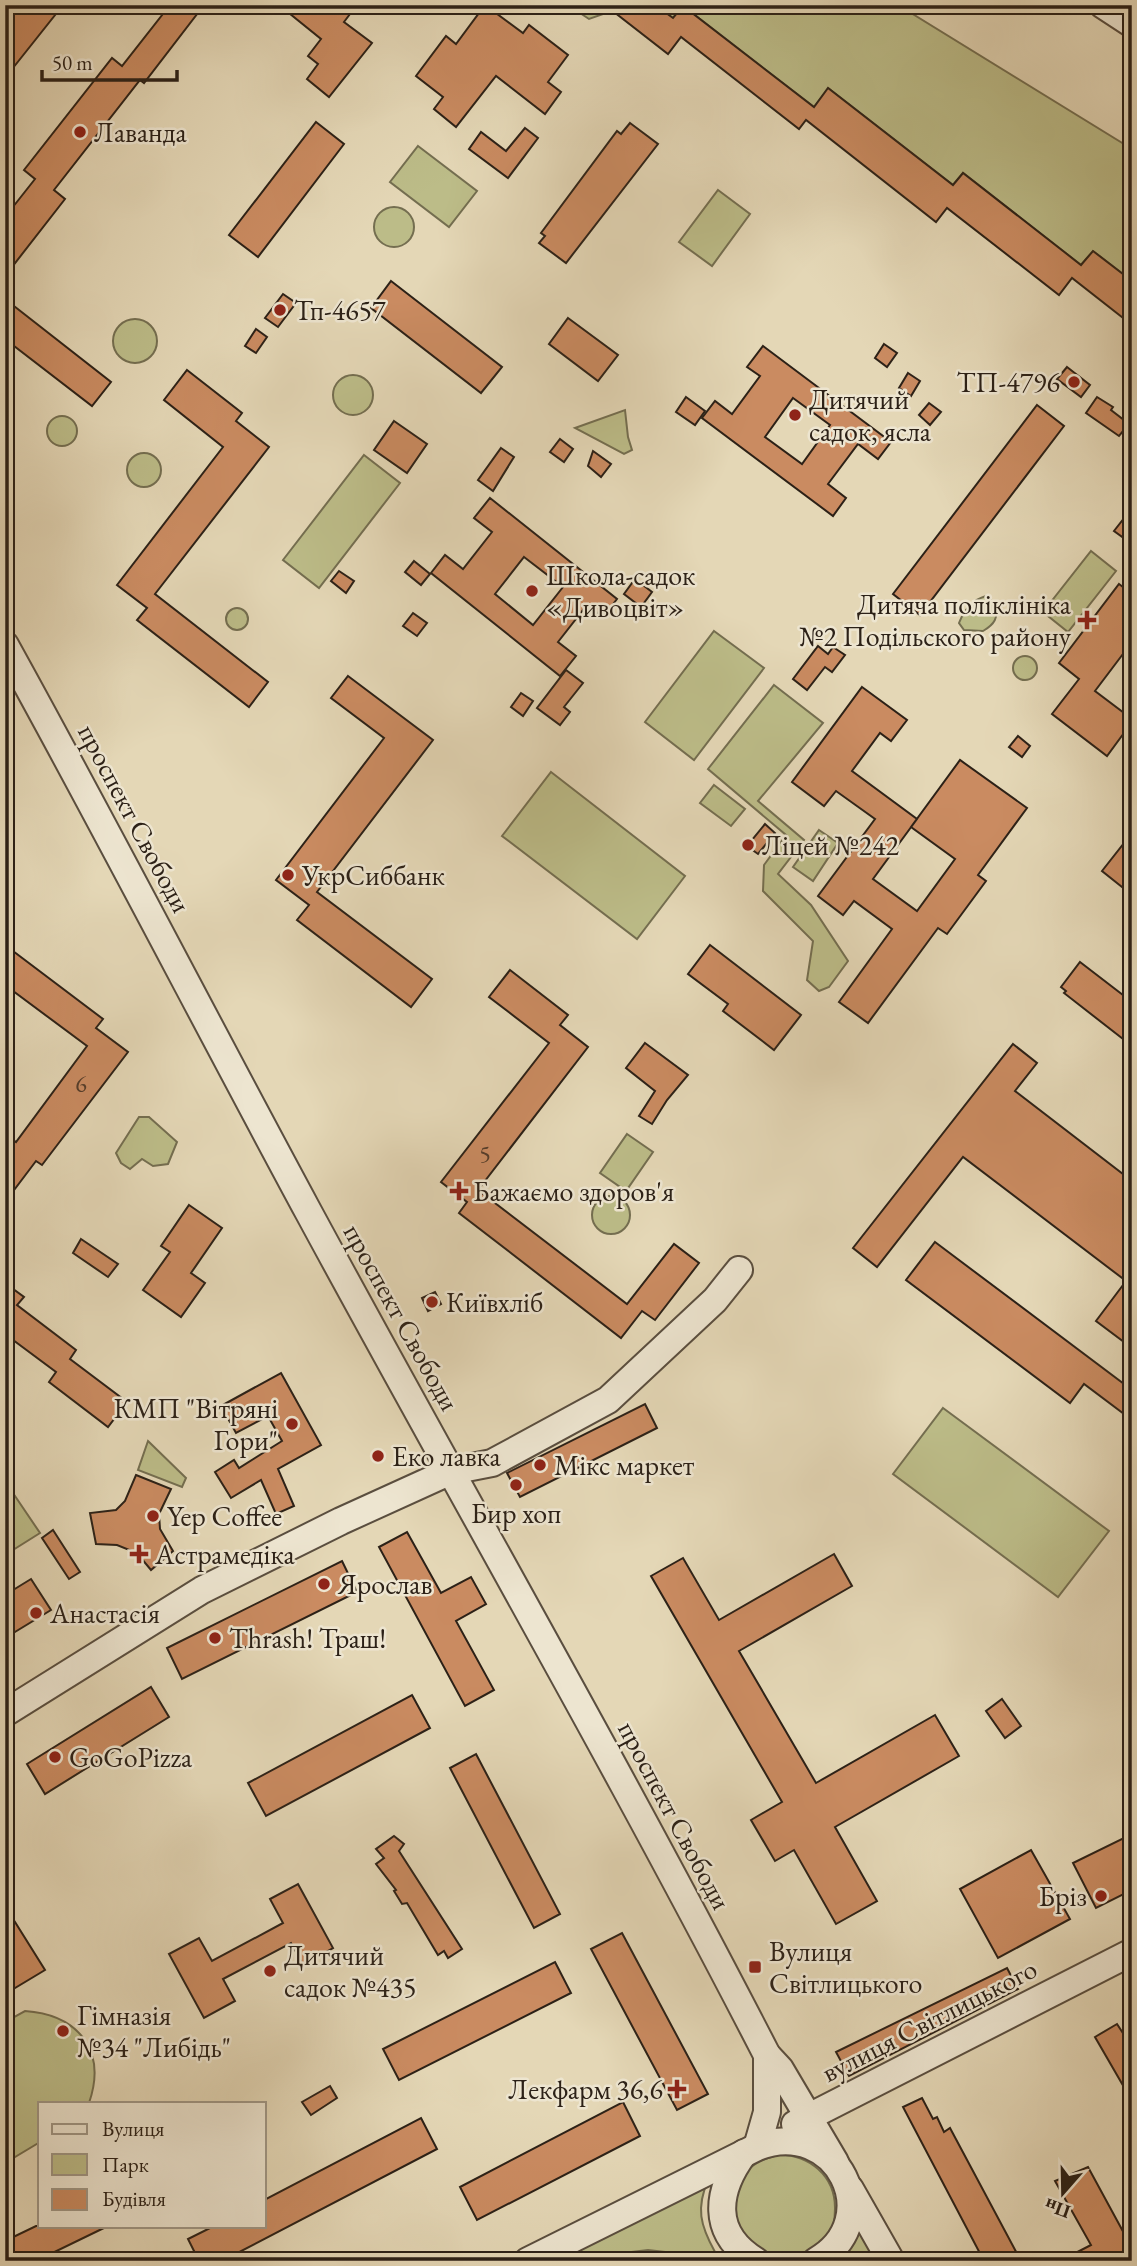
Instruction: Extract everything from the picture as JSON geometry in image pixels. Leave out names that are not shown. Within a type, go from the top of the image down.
[{"type":"street","points":[[1103,5],[1132,24]]},
{"type":"street","name":"проспект Свободи","points":[[5,645],[303,1201],[568,1682],[767,2055],[780,2069],[810,2116],[891,2261]]},
{"type":"street","points":[[5,1713],[202,1590],[341,1521],[451,1471],[492,1463],[608,1400],[715,1300],[739,1270]]},
{"type":"street","name":"вулиця Світлицького","points":[[528,2261],[751,2150],[810,2116],[1132,1952]]},
{"type":"street","name":"проспект Свободи","points":[[751,2150],[767,2112],[767,2055]]},
{"type":"street","points":[[756,2261],[738,2248],[731,2237],[722,2212],[724,2186],[729,2174],[751,2150],[769,2142],[793,2140],[816,2147],[841,2173],[850,2211],[847,2224],[834,2247],[816,2261]]},
{"type":"green space","points":[[568,5],[616,5],[612,11],[589,19]]},
{"type":"green space","points":[[655,5],[898,5],[1132,149],[1132,281],[1093,251],[1081,265],[963,173],[953,185],[829,89],[814,107],[683,6],[673,18]]},
{"type":"green space","points":[[418,146],[477,191],[449,227],[390,182]]},
{"type":"green space","points":[[718,190],[750,214],[712,266],[679,242]]},
{"type":"green space","points":[[394,207],[402,208],[408,213],[413,219],[413,235],[408,241],[402,246],[394,247],[386,246],[380,241],[375,235],[374,227],[375,219],[380,213],[386,208]]},
{"type":"green space","points":[[135,319],[151,325],[157,341],[151,357],[135,363],[119,357],[113,341],[119,325]]},
{"type":"green space","points":[[353,375],[361,376],[367,381],[372,387],[372,403],[367,409],[361,414],[353,415],[345,414],[339,409],[334,403],[333,395],[334,387],[339,381],[345,376]]},
{"type":"green space","points":[[625,410],[632,450],[624,454],[575,428]]},
{"type":"green space","points":[[62,416],[68,417],[76,425],[76,437],[68,445],[62,446],[56,445],[48,437],[47,431],[48,425],[56,417]]},
{"type":"green space","points":[[144,453],[156,458],[161,470],[156,482],[144,487],[132,482],[127,470],[132,458]]},
{"type":"green space","points":[[364,455],[400,483],[319,588],[283,560]]},
{"type":"green space","points":[[1091,551],[1116,571],[1068,632],[1043,612]]},
{"type":"green space","points":[[986,596],[996,605],[993,623],[983,631],[964,630],[959,623],[963,614],[969,606]]},
{"type":"green space","points":[[237,608],[245,611],[248,619],[245,627],[237,630],[229,627],[226,619],[229,611]]},
{"type":"green space","points":[[714,631],[764,668],[694,760],[645,722]]},
{"type":"green space","points":[[1025,656],[1034,659],[1037,668],[1034,677],[1025,680],[1016,677],[1013,668],[1016,659]]},
{"type":"green space","points":[[774,685],[823,723],[758,801],[804,840],[778,874],[811,905],[848,961],[829,987],[819,991],[807,980],[813,941],[763,891],[764,865],[786,835],[708,769]]},
{"type":"green space","points":[[551,772],[685,876],[637,939],[502,836]]},
{"type":"green space","points":[[714,785],[745,809],[731,826],[700,803]]},
{"type":"green space","points":[[819,830],[838,843],[813,881],[793,867]]},
{"type":"green space","points":[[139,1117],[149,1117],[177,1142],[168,1164],[153,1166],[142,1159],[130,1169],[121,1163],[116,1153]]},
{"type":"green space","points":[[627,1134],[653,1152],[626,1191],[600,1173]]},
{"type":"green space","points":[[611,1196],[625,1201],[630,1215],[625,1229],[611,1234],[597,1229],[592,1215],[597,1201]]},
{"type":"green space","points":[[943,1408],[1109,1531],[1058,1597],[893,1474]]},
{"type":"green space","points":[[148,1441],[186,1478],[182,1487],[138,1470]]},
{"type":"green space","points":[[15,1496],[40,1533],[5,1555],[5,1503]]},
{"type":"green space","points":[[25,2011],[44,2014],[74,2028],[91,2052],[94,2084],[89,2102],[38,2102],[38,2143],[5,2163],[5,2022]]},
{"type":"green space","points":[[778,2155],[800,2158],[818,2169],[830,2186],[835,2208],[833,2226],[827,2237],[798,2258],[782,2261],[751,2251],[729,2203],[752,2166]]},
{"type":"green space","points":[[708,2180],[702,2199],[701,2216],[715,2252],[712,2259],[648,2250],[556,2261]]},
{"type":"green space","points":[[858,2226],[880,2261],[838,2261],[848,2249]]},
{"type":"building","points":[[5,5],[63,5],[5,78]]},
{"type":"building","points":[[170,5],[204,5],[144,83],[140,80],[54,190],[65,199],[5,276],[5,217],[35,179],[24,170],[112,58],[122,66]]},
{"type":"building","points":[[279,5],[338,5],[350,14],[344,22],[372,43],[329,97],[307,79],[318,64],[308,56],[321,39]]},
{"type":"building","points":[[485,5],[523,33],[529,25],[568,55],[548,82],[561,92],[545,114],[496,76],[456,127],[434,109],[443,97],[416,76],[446,36],[456,44]]},
{"type":"building","points":[[605,5],[655,5],[673,18],[683,6],[814,107],[828,88],[953,185],[963,173],[1081,265],[1093,251],[1132,281],[1132,325],[1072,278],[1059,295],[947,208],[936,222],[806,120],[799,129],[681,37],[668,54]]},
{"type":"building","points":[[316,122],[344,144],[258,257],[229,235]]},
{"type":"building","points":[[630,123],[658,144],[566,263],[539,243],[545,236],[541,233],[617,131],[621,134]]},
{"type":"building","points":[[525,128],[538,138],[508,178],[469,149],[481,132],[506,151]]},
{"type":"building","points":[[391,281],[502,367],[481,393],[371,308]]},
{"type":"building","name":"Тп-4657","points":[[283,294],[296,303],[278,327],[265,318]]},
{"type":"building","points":[[5,299],[111,382],[92,406],[5,339]]},
{"type":"building","points":[[568,318],[618,355],[598,381],[549,344]]},
{"type":"building","points":[[256,329],[267,337],[256,353],[245,346]]},
{"type":"building","points":[[884,344],[897,353],[887,367],[875,358]]},
{"type":"building","points":[[763,346],[891,442],[878,459],[858,444],[828,484],[846,498],[833,516],[702,418],[715,401],[732,414],[760,376],[747,367]],"holes":[[[793,398],[830,425],[802,464],[765,437]]]},
{"type":"building","name":"ТП-4796","points":[[1067,367],[1090,385],[1081,397],[1057,379]]},
{"type":"building","points":[[187,370],[242,413],[236,421],[269,447],[155,594],[268,682],[249,707],[137,620],[147,608],[117,585],[223,447],[164,400]]},
{"type":"building","points":[[908,373],[920,381],[911,396],[899,388]]},
{"type":"building","points":[[686,397],[705,411],[695,425],[676,412]]},
{"type":"building","points":[[1097,397],[1113,407],[1111,410],[1129,424],[1119,436],[1086,413]]},
{"type":"building","points":[[929,403],[941,412],[930,425],[919,415]]},
{"type":"building","points":[[1037,405],[1064,426],[920,615],[893,594]]},
{"type":"building","points":[[394,421],[427,444],[407,473],[374,450]]},
{"type":"building","points":[[560,439],[573,449],[564,462],[550,452]]},
{"type":"building","points":[[501,448],[514,457],[493,491],[478,480]]},
{"type":"building","points":[[593,451],[611,464],[601,477],[588,466]]},
{"type":"building","points":[[490,498],[617,599],[603,617],[587,605],[558,642],[576,656],[560,676],[431,573],[445,555],[463,569],[492,532],[474,518]],"holes":[[[524,557],[563,587],[533,625],[495,594]]]},
{"type":"building","points":[[1132,508],[1132,544],[1114,531]]},
{"type":"building","points":[[414,561],[430,574],[421,585],[405,572]]},
{"type":"building","points":[[339,571],[354,581],[346,593],[331,581]]},
{"type":"building","points":[[635,579],[652,592],[641,607],[624,594]]},
{"type":"building","points":[[1119,584],[1132,594],[1132,642],[1095,691],[1132,719],[1132,722],[1107,756],[1052,714],[1079,679],[1059,663]]},
{"type":"building","points":[[413,613],[427,623],[417,636],[403,626]]},
{"type":"building","points":[[818,646],[828,654],[833,647],[845,655],[832,672],[825,667],[807,690],[793,679]]},
{"type":"building","points":[[566,670],[583,683],[564,707],[570,712],[560,725],[537,708]]},
{"type":"building","points":[[348,676],[433,740],[317,892],[432,979],[411,1007],[297,920],[309,905],[276,880],[384,738],[331,698]]},
{"type":"building","points":[[862,687],[907,720],[891,741],[880,733],[852,771],[917,819],[960,760],[1027,808],[978,875],[986,881],[947,934],[938,928],[868,1023],[839,1002],[892,929],[854,901],[843,915],[818,896],[875,819],[836,791],[824,806],[792,782]],"holes":[[[911,827],[955,859],[917,911],[873,879]]]},
{"type":"building","points":[[521,693],[533,701],[523,716],[511,707]]},
{"type":"building","points":[[1018,736],[1030,746],[1022,757],[1009,747]]},
{"type":"building","points":[[765,824],[775,833],[758,854],[747,846]]},
{"type":"building","points":[[1132,833],[1132,895],[1102,871]]},
{"type":"building","points":[[5,945],[103,1019],[96,1028],[128,1052],[42,1165],[36,1161],[5,1202],[5,1134],[16,1142],[87,1046],[5,985]]},
{"type":"building","points":[[710,945],[801,1015],[774,1050],[723,1011],[728,1004],[688,974]]},
{"type":"building","points":[[1080,962],[1132,1002],[1132,1046],[1064,993],[1066,991],[1061,987]]},
{"type":"building","points":[[510,970],[568,1015],[560,1025],[588,1047],[478,1190],[627,1304],[674,1244],[699,1263],[655,1320],[642,1311],[621,1338],[459,1213],[467,1202],[441,1182],[549,1043],[489,997]]},
{"type":"building","points":[[645,1043],[688,1075],[667,1100],[652,1124],[639,1116],[655,1091],[626,1068]]},
{"type":"building","points":[[1013,1044],[1037,1063],[1015,1091],[1132,1181],[1132,1348],[1096,1321],[1126,1281],[963,1157],[877,1267],[853,1248]]},
{"type":"building","points":[[189,1205],[222,1228],[191,1273],[205,1283],[181,1317],[143,1290],[170,1252],[161,1246]]},
{"type":"building","points":[[81,1239],[118,1264],[108,1277],[73,1253]]},
{"type":"building","points":[[935,1242],[1132,1390],[1132,1420],[1084,1384],[1070,1403],[906,1280]]},
{"type":"building","points":[[5,1283],[24,1297],[17,1305],[76,1350],[70,1359],[127,1402],[108,1427],[49,1382],[56,1372],[5,1334]]},
{"type":"building","points":[[435,1292],[441,1304],[428,1311],[422,1298]]},
{"type":"building","points":[[281,1373],[321,1445],[278,1469],[294,1506],[276,1514],[261,1480],[231,1498],[215,1472],[234,1460],[239,1468],[282,1441],[268,1416],[236,1433],[221,1406]]},
{"type":"building","points":[[645,1404],[657,1428],[520,1497],[507,1473]]},
{"type":"building","points":[[136,1475],[171,1489],[159,1514],[160,1529],[173,1551],[151,1570],[137,1553],[117,1545],[96,1544],[90,1513],[116,1510],[125,1501]]},
{"type":"building","points":[[53,1530],[80,1572],[69,1579],[42,1538]]},
{"type":"building","points":[[407,1532],[441,1593],[471,1577],[486,1604],[456,1621],[494,1690],[465,1706],[379,1547]]},
{"type":"building","points":[[834,1554],[852,1586],[739,1651],[816,1783],[935,1715],[959,1756],[835,1827],[877,1901],[836,1924],[794,1850],[775,1861],[751,1820],[782,1802],[651,1576],[683,1558],[719,1620]]},
{"type":"building","points":[[342,1561],[357,1592],[182,1679],[167,1648]]},
{"type":"building","points":[[31,1579],[51,1610],[5,1638],[5,1595]]},
{"type":"building","points":[[151,1687],[169,1717],[45,1794],[27,1764]]},
{"type":"building","points":[[412,1695],[430,1728],[266,1816],[248,1783]]},
{"type":"building","points":[[1002,1699],[1021,1726],[1005,1738],[986,1711]]},
{"type":"building","points":[[476,1754],[560,1914],[534,1928],[450,1768]]},
{"type":"building","points":[[1132,1834],[1132,1890],[1096,1908],[1073,1863]]},
{"type":"building","points":[[394,1836],[404,1844],[399,1851],[462,1949],[448,1958],[444,1951],[438,1955],[407,1903],[402,1904],[394,1891],[396,1890],[376,1864],[384,1858],[376,1849]]},
{"type":"building","points":[[1031,1850],[1070,1919],[998,1958],[960,1889]]},
{"type":"building","points":[[298,1884],[333,1948],[303,1965],[291,1943],[223,1979],[235,2001],[204,2018],[169,1954],[199,1938],[212,1961],[283,1923],[270,1899]]},
{"type":"building","points":[[5,1906],[45,1970],[5,1994]]},
{"type":"building","points":[[622,1933],[708,2094],[677,2110],[591,1949]]},
{"type":"building","points":[[555,1962],[571,1993],[399,2080],[383,2049]]},
{"type":"building","points":[[1007,1968],[1018,1989],[849,2076],[836,2052]]},
{"type":"building","points":[[1117,2024],[1132,2047],[1132,2101],[1095,2037]]},
{"type":"building","points":[[330,2086],[337,2098],[311,2115],[302,2102]]},
{"type":"building","points":[[922,2098],[933,2119],[937,2117],[944,2132],[950,2128],[1021,2261],[984,2261],[903,2107]]},
{"type":"building","points":[[623,2102],[640,2136],[477,2220],[460,2187]]},
{"type":"building","points":[[421,2118],[437,2149],[222,2261],[199,2261],[188,2239],[210,2228],[266,2228],[266,2199]]},
{"type":"building","points":[[1088,2167],[1132,2248],[1132,2261],[1060,2261],[1091,2245],[1055,2181]]},
{"type":"building","points":[[36,2226],[104,2228],[36,2261],[5,2261],[5,2241]]},
{"type":"place","name":"Лаванда","points":[[80,132]]},
{"type":"place","name":"Тп-4657","points":[[280,310]]},
{"type":"place","name":"ТП-4796","points":[[1074,382]]},
{"type":"place","name":"Дитячий садок, ясла","points":[[795,415]]},
{"type":"place","name":"Школа-садок «Дивоцвіт»","points":[[532,591]]},
{"type":"place","name":"Дитяча поліклініка №2 Подільского району","points":[[1087,620]]},
{"type":"place","name":"Ліцей №242","points":[[748,845]]},
{"type":"place","name":"УкрСиббанк","points":[[288,875]]},
{"type":"place","name":"Бажаємо здоров'я","points":[[459,1191]]},
{"type":"place","name":"Київхліб","points":[[432,1302]]},
{"type":"place","name":"КМП \"Вітряні Гори\"","points":[[292,1424]]},
{"type":"place","name":"Еко лавка","points":[[378,1456]]},
{"type":"place","name":"Мікс маркет","points":[[540,1465]]},
{"type":"place","name":"Бир хоп","points":[[516,1485]]},
{"type":"place","name":"Yep Coffee","points":[[153,1516]]},
{"type":"place","name":"Астрамедіка","points":[[139,1554]]},
{"type":"place","name":"Ярослав","points":[[324,1584]]},
{"type":"place","name":"Анастасія","points":[[36,1613]]},
{"type":"place","name":"Thrash! Траш!","points":[[215,1638]]},
{"type":"place","name":"GoGoPizza","points":[[55,1757]]},
{"type":"place","name":"Бріз","points":[[1101,1896]]},
{"type":"place","name":"Вулиця Світлицького","points":[[755,1967]]},
{"type":"place","name":"Дитячий садок №435","points":[[270,1971]]},
{"type":"place","name":"Гімназія №34 \"Либідь\"","points":[[63,2031]]},
{"type":"place","name":"Лекфарм 36,6","points":[[677,2089]]}]
